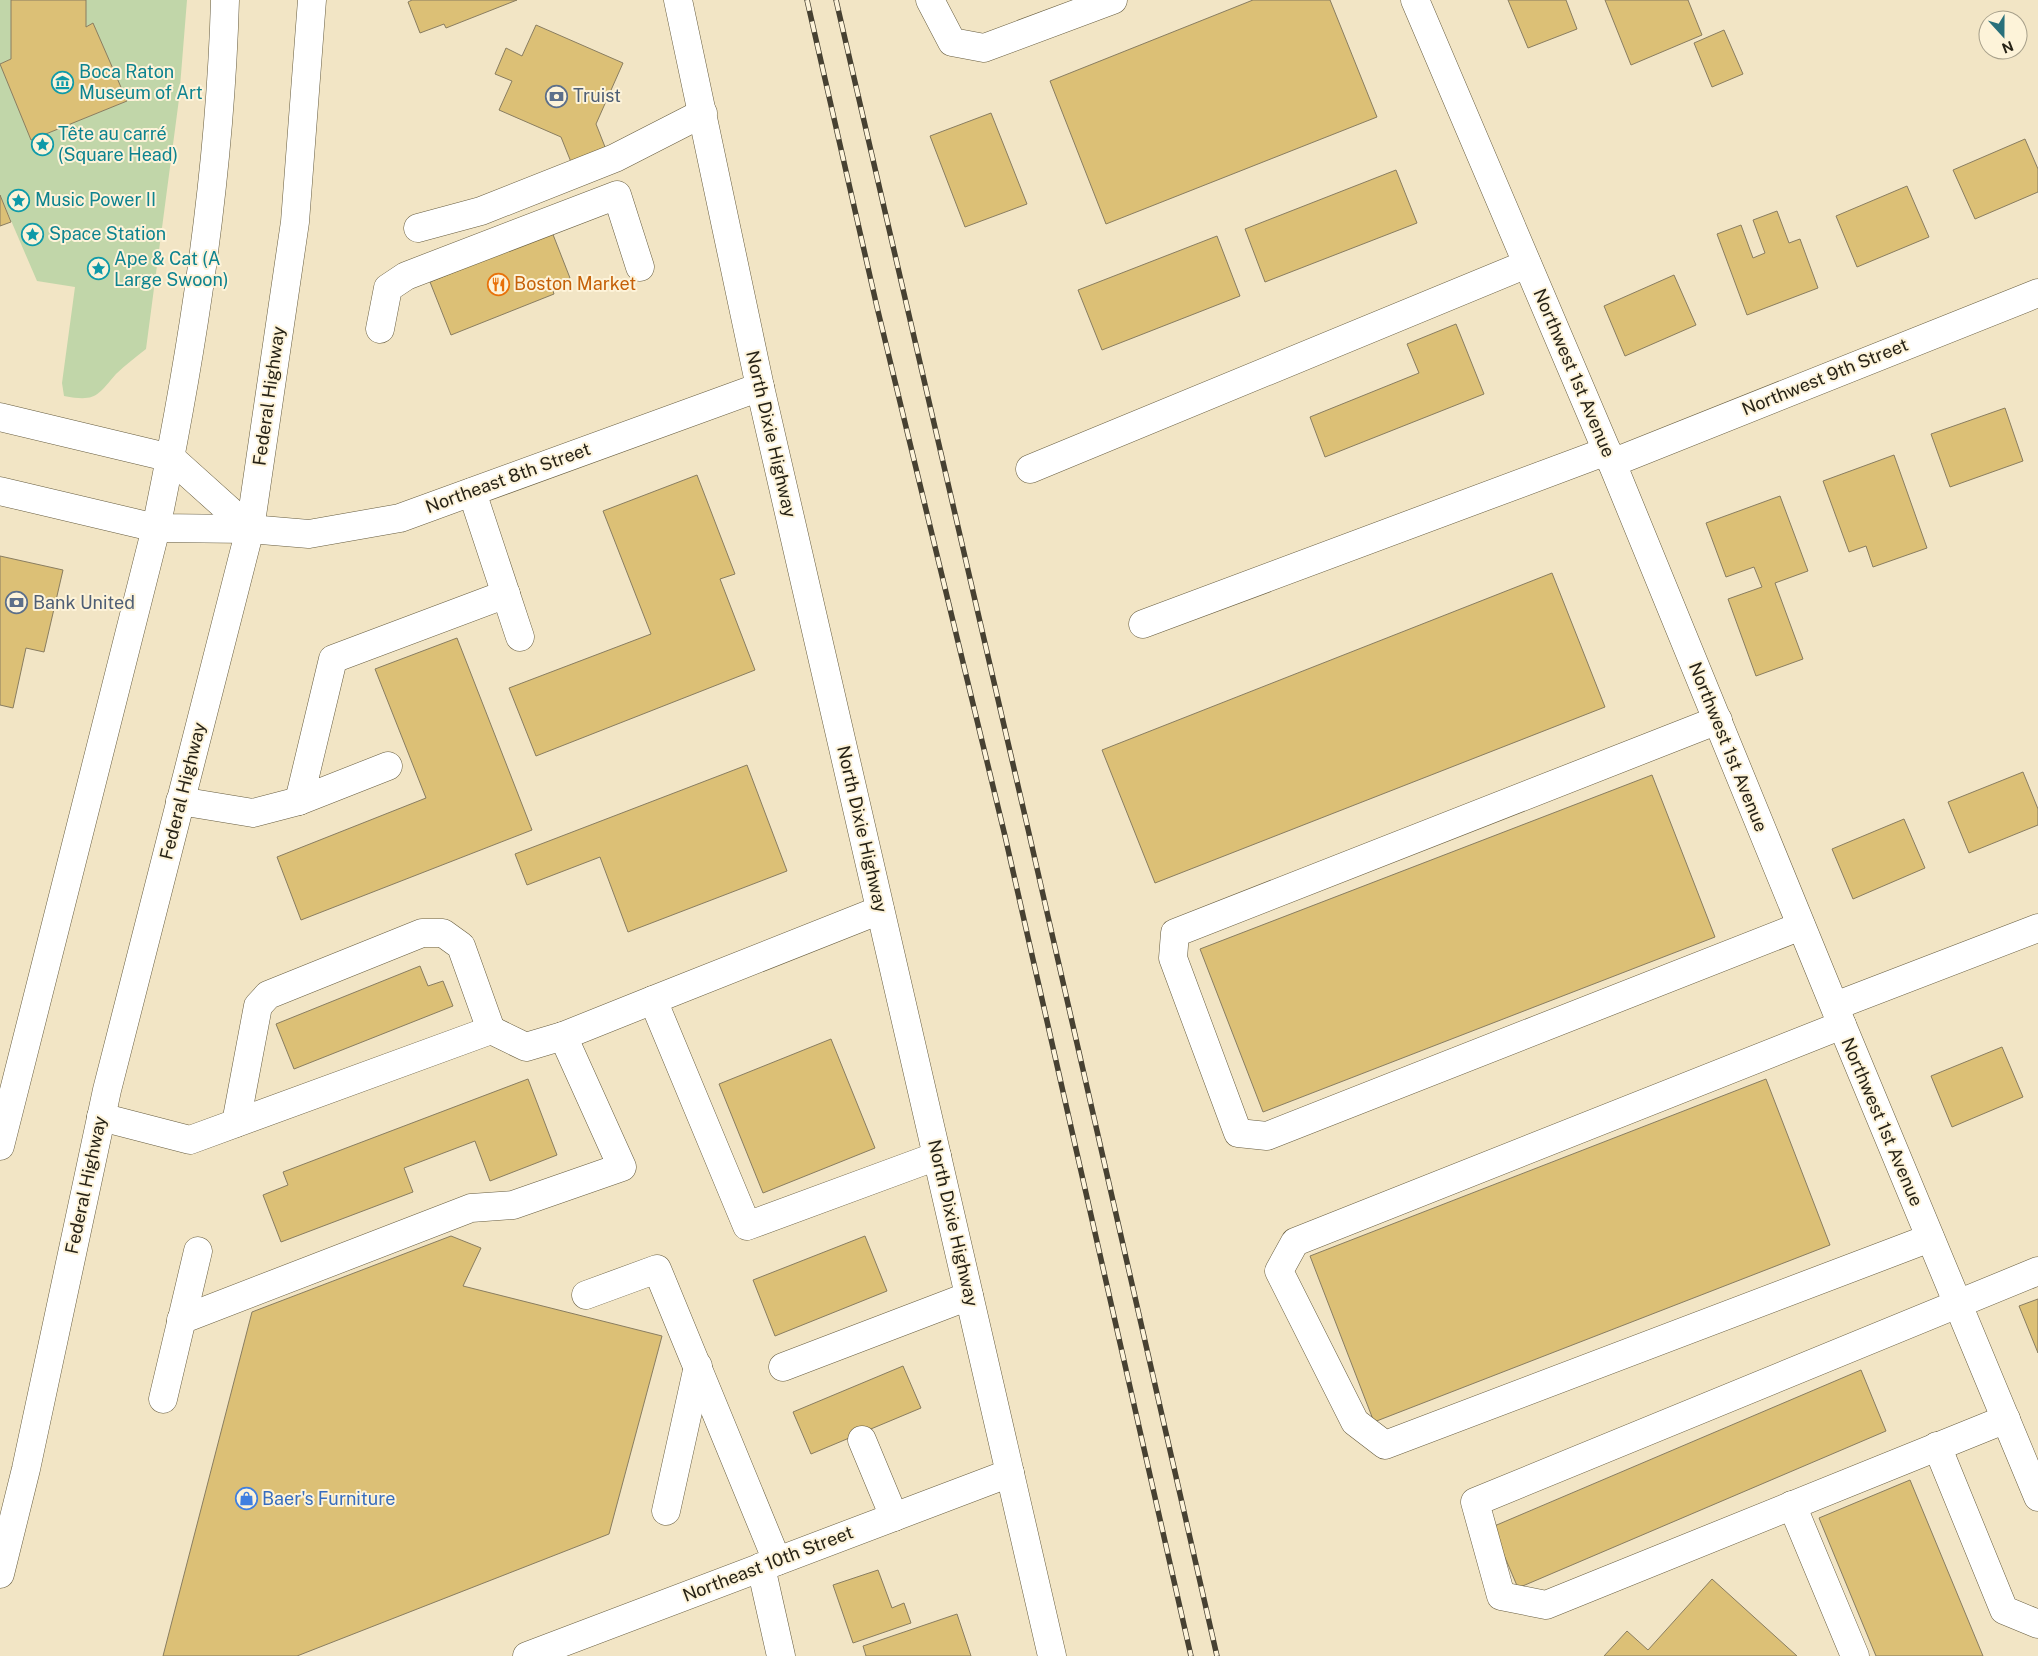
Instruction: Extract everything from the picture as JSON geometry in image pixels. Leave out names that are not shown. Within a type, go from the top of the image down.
[{"type":"main road","points":[[0,1146],[4,1117],[156,528],[171,458],[206,226],[217,122],[225,0]]},
{"type":"main road","name":"Federal Highway","points":[[0,1574],[26,1468],[101,1118],[250,529],[295,222],[312,0]]},
{"type":"main road","name":"North Dixie Highway","points":[[678,0],[760,387],[1052,1656]]},
{"type":"main road","points":[[930,0],[952,42],[984,48],[1113,0]]},
{"type":"main road","name":"Northwest 1st Avenue","points":[[1415,0],[1610,457],[1838,1016],[2038,1497]]},
{"type":"main road","points":[[418,228],[481,211],[615,158],[703,113]]},
{"type":"main road","points":[[380,329],[388,288],[406,276],[617,195],[640,267]]},
{"type":"main road","points":[[1030,469],[1527,264]]},
{"type":"main road","name":"Northwest 9th Street","points":[[1143,624],[1610,457],[2038,292]]},
{"type":"main road","name":"Northeast 8th Street","points":[[0,492],[156,528],[250,529],[309,534],[400,518],[760,387]]},
{"type":"main road","points":[[0,416],[171,458],[250,529]]},
{"type":"main road","points":[[472,492],[520,637]]},
{"type":"main road","points":[[299,801],[333,659],[506,594]]},
{"type":"main road","points":[[1718,720],[1175,933],[1173,958],[1238,1133],[1267,1136],[1801,926]]},
{"type":"main road","points":[[180,801],[253,813],[299,801],[388,766]]},
{"type":"main road","points":[[236,1123],[258,1006],[268,995],[422,933],[443,932],[461,946],[491,1030],[526,1047],[563,1036],[880,910]]},
{"type":"main road","points":[[1930,1238],[1385,1445],[1355,1422],[1279,1271],[1295,1242],[1838,1016],[2038,928]]},
{"type":"main road","points":[[653,1000],[747,1226],[937,1156]]},
{"type":"main road","points":[[101,1118],[190,1140],[491,1030]]},
{"type":"main road","points":[[182,1320],[471,1208],[513,1205],[622,1167],[563,1036]]},
{"type":"main road","points":[[163,1398],[198,1251]]},
{"type":"main road","points":[[586,1295],[657,1269],[698,1366],[769,1564],[781,1656]]},
{"type":"main road","points":[[2006,1419],[1546,1605],[1501,1596],[1475,1502],[2038,1271]]},
{"type":"main road","points":[[783,1367],[969,1296]]},
{"type":"main road","points":[[666,1511],[698,1366]]},
{"type":"main road","points":[[862,1440],[894,1517]]},
{"type":"main road","points":[[1936,1446],[2004,1610],[2038,1624]]},
{"type":"main road","name":"Northeast 10th Street","points":[[527,1656],[1010,1473]]},
{"type":"main road","points":[[1792,1505],[1855,1656]]},
{"type":"green space","points":[[0,0],[11,0],[11,59],[0,64]]},
{"type":"green space","points":[[86,0],[187,0],[179,99],[146,349],[119,371],[95,396],[75,398],[64,396],[62,383],[75,287],[37,281],[0,195],[0,64],[31,140],[127,101],[93,23],[86,27]]},
{"type":"building","name":"Boca Raton Museum of Art","points":[[11,0],[86,0],[86,27],[93,23],[127,101],[31,140],[0,64],[11,59]]},
{"type":"building","points":[[412,0],[517,0],[446,28],[444,24],[420,33],[408,2]]},
{"type":"building","points":[[1253,0],[1330,0],[1377,117],[1106,224],[1050,81]]},
{"type":"building","points":[[1508,0],[1566,0],[1577,29],[1528,48]]},
{"type":"building","points":[[1605,0],[1688,0],[1702,35],[1631,65]]},
{"type":"building","name":"Truist","points":[[536,25],[623,63],[596,124],[607,152],[573,167],[561,137],[499,110],[512,81],[495,74],[506,48],[522,56]]},
{"type":"building","points":[[1724,30],[1743,74],[1712,87],[1694,43]]},
{"type":"building","points":[[991,113],[1027,204],[965,227],[930,136]]},
{"type":"building","points":[[2025,139],[2038,169],[2038,192],[1975,219],[1953,170]]},
{"type":"building","points":[[1396,170],[1417,223],[1265,282],[1245,229]]},
{"type":"building","points":[[1907,186],[1929,237],[1857,267],[1836,216]]},
{"type":"building","points":[[0,195],[11,222],[0,226]]},
{"type":"building","points":[[1777,211],[1789,243],[1800,239],[1818,288],[1747,315],[1717,234],[1741,225],[1753,258],[1765,253],[1753,220]]},
{"type":"building","name":"Boston Market","points":[[552,232],[570,278],[563,281],[565,286],[553,291],[554,294],[451,335],[430,282]]},
{"type":"building","points":[[1217,236],[1240,296],[1102,350],[1078,290]]},
{"type":"building","points":[[1674,275],[1696,325],[1625,356],[1604,306]]},
{"type":"building","points":[[1456,324],[1484,394],[1325,457],[1310,417],[1419,373],[1407,344]]},
{"type":"building","points":[[2005,408],[2023,461],[1950,487],[1931,434]]},
{"type":"building","points":[[1894,455],[1927,548],[1873,567],[1866,546],[1849,552],[1823,481]]},
{"type":"building","points":[[697,475],[735,574],[720,579],[755,670],[536,756],[509,688],[651,634],[603,511]]},
{"type":"building","points":[[1780,496],[1808,571],[1775,583],[1803,659],[1756,676],[1728,599],[1762,587],[1754,567],[1726,577],[1706,523]]},
{"type":"building","points":[[0,556],[63,570],[44,652],[26,648],[13,708],[0,705]]},
{"type":"building","points":[[1552,573],[1605,707],[1155,883],[1102,750]]},
{"type":"building","points":[[457,638],[532,830],[301,920],[277,857],[426,798],[375,669]]},
{"type":"building","points":[[747,765],[787,871],[628,932],[600,857],[527,885],[515,854]]},
{"type":"building","points":[[2023,772],[2038,809],[2038,825],[1969,853],[1948,802]]},
{"type":"building","points":[[1652,775],[1715,937],[1263,1112],[1200,949]]},
{"type":"building","points":[[1904,819],[1925,868],[1853,899],[1832,849]]},
{"type":"building","points":[[420,966],[428,986],[443,981],[453,1006],[294,1069],[276,1024]]},
{"type":"building","points":[[831,1039],[875,1148],[763,1193],[719,1084]]},
{"type":"building","points":[[2002,1047],[2023,1097],[1952,1127],[1931,1076]]},
{"type":"building","points":[[528,1079],[557,1155],[490,1181],[475,1141],[404,1168],[413,1192],[281,1242],[263,1195],[288,1185],[283,1172]]},
{"type":"building","points":[[1766,1079],[1830,1245],[1374,1422],[1310,1256]]},
{"type":"building","points":[[451,1236],[481,1248],[463,1286],[662,1336],[609,1534],[297,1656],[163,1656],[252,1312]]},
{"type":"building","points":[[865,1236],[887,1291],[775,1336],[753,1280]]},
{"type":"building","points":[[2038,1299],[2038,1353],[2019,1306]]},
{"type":"building","points":[[903,1366],[921,1408],[811,1454],[793,1412]]},
{"type":"building","points":[[1861,1370],[1886,1431],[1518,1588],[1492,1527]]},
{"type":"building","points":[[1910,1480],[1983,1656],[1876,1656],[1819,1518]]},
{"type":"building","points":[[878,1570],[892,1608],[904,1603],[911,1623],[853,1643],[833,1585]]},
{"type":"building","points":[[1712,1579],[1797,1656],[1604,1656],[1627,1631],[1648,1650]]},
{"type":"building","points":[[957,1614],[971,1656],[866,1656],[863,1646]]},
{"type":"railway","points":[[807,0],[877,307],[1005,836],[1191,1656]]},
{"type":"railway","points":[[836,0],[1217,1656]]},
{"type":"place","name":"Boca Raton Museum of Art","points":[[63,82]]},
{"type":"place","name":"Truist","points":[[557,96]]},
{"type":"place","name":"Tête au carré (Square Head)","points":[[42,144]]},
{"type":"place","name":"Music Power II","points":[[19,200]]},
{"type":"place","name":"Space Station","points":[[33,234]]},
{"type":"place","name":"Ape & Cat (A Large Swoon)","points":[[98,269]]},
{"type":"place","name":"Boston Market","points":[[498,284]]},
{"type":"place","name":"Bank United","points":[[17,603]]},
{"type":"place","name":"Baer's Furniture","points":[[246,1499]]}]
